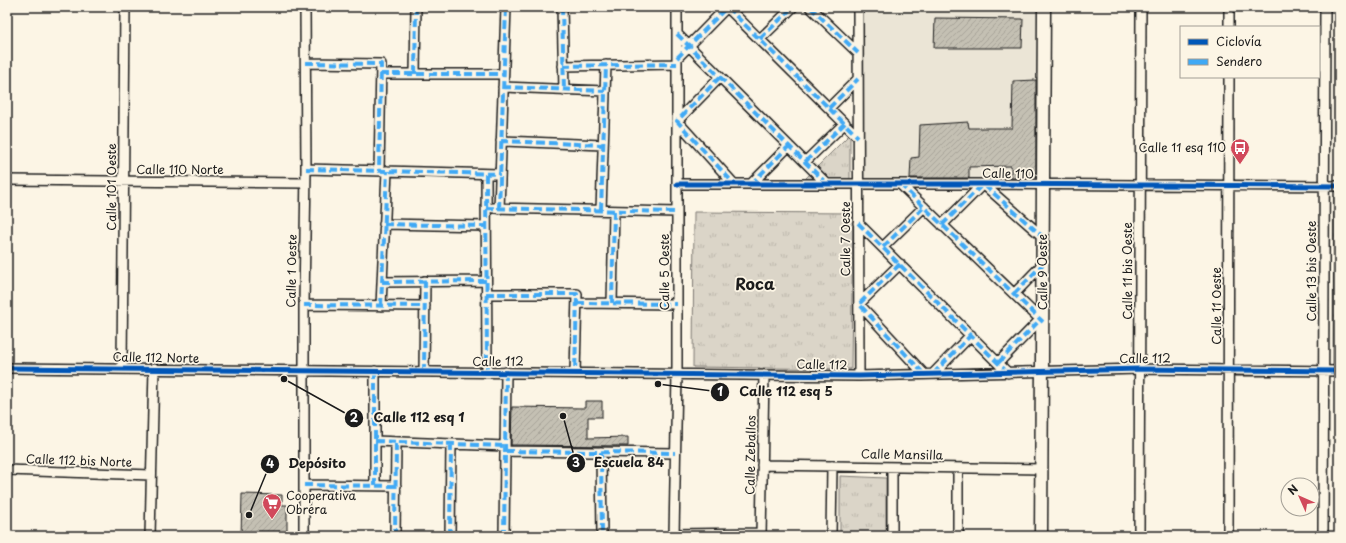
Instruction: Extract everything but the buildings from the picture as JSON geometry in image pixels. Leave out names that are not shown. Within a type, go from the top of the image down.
[{"type":"main road","name":"Calle 9 Oeste","points":[[1041,536],[1044,7]]},
{"type":"street","name":"Calle 101 Oeste","points":[[122,368],[125,7]]},
{"type":"street","name":"Calle 1 Oeste","points":[[304,536],[304,305],[306,169],[305,7]]},
{"type":"street","points":[[415,74],[416,7]]},
{"type":"street","points":[[499,209],[506,7]]},
{"type":"street","points":[[562,7],[564,90]]},
{"type":"street","name":"Calle 5 Oeste","points":[[674,535],[677,374],[677,7]]},
{"type":"street","points":[[563,66],[677,61],[689,46],[728,7],[858,137]]},
{"type":"street","points":[[760,40],[793,7]]},
{"type":"street","points":[[810,7],[858,53]]},
{"type":"street","name":"Calle 7 Oeste","points":[[858,7],[859,376]]},
{"type":"street","name":"Calle 11 bis Oeste","points":[[1139,536],[1141,7]]},
{"type":"street","points":[[1229,7],[1229,26]]},
{"type":"street","name":"Calle 13 bis Oeste","points":[[1323,536],[1325,7]]},
{"type":"street","points":[[677,34],[828,184]]},
{"type":"street","points":[[306,63],[381,64],[384,224],[381,306]]},
{"type":"street","points":[[601,210],[606,65]]},
{"type":"street","points":[[381,74],[503,74]]},
{"type":"street","points":[[720,77],[677,122],[734,184]]},
{"type":"street","name":"Calle 11 Oeste","points":[[1228,536],[1229,78]]},
{"type":"street","points":[[829,108],[858,80]]},
{"type":"street","points":[[503,87],[605,91]]},
{"type":"street","points":[[805,162],[845,123]]},
{"type":"street","points":[[501,141],[603,145]]},
{"type":"street","points":[[751,184],[789,146]]},
{"type":"street","points":[[306,169],[500,174]]},
{"type":"street","points":[[486,174],[487,372]]},
{"type":"street","name":"Calle 110 Norte","points":[[7,180],[305,182]]},
{"type":"street","name":"Calle 110","points":[[677,184],[1339,186]]},
{"type":"street","points":[[900,184],[1042,321],[998,363]]},
{"type":"street","points":[[942,225],[983,184],[1043,237]]},
{"type":"street","points":[[883,247],[924,207]]},
{"type":"street","points":[[486,208],[677,212]]},
{"type":"street","points":[[612,303],[614,211]]},
{"type":"street","points":[[858,223],[1008,373]]},
{"type":"street","points":[[384,224],[486,226]]},
{"type":"street","points":[[900,264],[859,304],[929,374],[971,335]]},
{"type":"street","points":[[1014,294],[1043,264]]},
{"type":"street","points":[[424,372],[425,281]]},
{"type":"street","points":[[382,282],[486,281]]},
{"type":"street","points":[[486,294],[577,298],[612,303],[677,304]]},
{"type":"street","points":[[575,373],[577,298]]},
{"type":"street","points":[[304,305],[425,306]]},
{"type":"street","name":"Calle 112 Norte","points":[[7,368],[304,370]]},
{"type":"street","points":[[150,536],[154,368]]},
{"type":"street","name":"Calle 112","points":[[304,370],[375,372],[764,374],[859,376],[1140,369],[1339,371]]},
{"type":"street","points":[[375,372],[375,485]]},
{"type":"street","points":[[504,536],[506,372]]},
{"type":"street","name":"Calle Zeballos","points":[[761,535],[764,374]]},
{"type":"street","points":[[375,441],[601,452],[676,453]]},
{"type":"street","points":[[395,536],[396,442]]},
{"type":"street","points":[[450,536],[451,444]]},
{"type":"street","points":[[601,452],[602,536]]},
{"type":"street","name":"Calle Mansilla","points":[[762,465],[1042,469]]},
{"type":"street","points":[[831,536],[832,466]]},
{"type":"street","points":[[892,467],[892,536]]},
{"type":"street","points":[[958,468],[958,536]]},
{"type":"street","name":"Calle 112 bis Norte","points":[[7,470],[151,475]]},
{"type":"street","points":[[304,485],[396,486]]},
{"type":"street","points":[[674,535],[761,535]]},
{"type":"shaded area","points":[[858,7],[1044,7],[1043,185],[858,184]]},
{"type":"green space","points":[[850,134],[850,185],[803,181]]},
{"type":"green space","points":[[1334,197],[1339,197],[1339,365],[1333,365]]},
{"type":"green space","points":[[694,212],[853,213],[851,369],[693,367]]},
{"type":"green space","points":[[840,476],[886,478],[886,536],[840,536]]},
{"type":"marked path","points":[[415,74],[416,7]]},
{"type":"marked path","points":[[499,209],[506,7]]},
{"type":"marked path","points":[[562,7],[564,90]]},
{"type":"marked path","points":[[677,58],[727,7],[858,137]]},
{"type":"marked path","points":[[760,39],[793,7]]},
{"type":"marked path","points":[[810,7],[858,53]]},
{"type":"marked path","points":[[677,34],[827,184]]},
{"type":"marked path","points":[[306,63],[381,64],[379,171]]},
{"type":"marked path","points":[[563,66],[677,64]]},
{"type":"marked path","points":[[601,210],[606,65]]},
{"type":"marked path","points":[[381,74],[503,74]]},
{"type":"marked path","points":[[720,77],[677,121],[734,184]]},
{"type":"marked path","points":[[829,108],[858,79]]},
{"type":"marked path","points":[[503,87],[605,91]]},
{"type":"marked path","points":[[805,162],[845,123]]},
{"type":"marked path","points":[[501,141],[603,145]]},
{"type":"marked path","points":[[751,184],[789,146]]},
{"type":"marked path","points":[[306,169],[500,174]]},
{"type":"marked path","points":[[381,306],[387,171]]},
{"type":"marked path","points":[[486,174],[487,372]]},
{"type":"marked path","points":[[900,184],[1043,322]]},
{"type":"marked path","points":[[942,225],[983,184],[1043,237]]},
{"type":"marked path","points":[[883,247],[924,207]]},
{"type":"marked path","points":[[486,208],[677,212]]},
{"type":"marked path","points":[[612,303],[614,211]]},
{"type":"marked path","points":[[858,223],[1008,373]]},
{"type":"marked path","points":[[384,224],[486,226]]},
{"type":"marked path","points":[[900,264],[859,304],[924,374]]},
{"type":"marked path","points":[[1014,294],[1043,264]]},
{"type":"marked path","points":[[424,372],[425,281]]},
{"type":"marked path","points":[[382,282],[486,281]]},
{"type":"marked path","points":[[486,294],[577,294],[575,373]]},
{"type":"marked path","points":[[577,303],[677,304]]},
{"type":"marked path","points":[[304,305],[425,306]]},
{"type":"marked path","points":[[998,363],[1040,320]]},
{"type":"marked path","points":[[933,374],[971,335]]},
{"type":"marked path","points":[[375,371],[375,485]]},
{"type":"marked path","points":[[504,536],[506,372]]},
{"type":"marked path","points":[[375,441],[505,446]]},
{"type":"marked path","points":[[395,536],[396,442]]},
{"type":"marked path","points":[[450,536],[451,444]]},
{"type":"marked path","points":[[505,451],[675,453]]},
{"type":"marked path","points":[[601,452],[602,536]]},
{"type":"marked path","points":[[304,485],[396,486]]},
{"type":"cycle path","points":[[677,184],[1339,186]]},
{"type":"cycle path","points":[[7,368],[859,376],[1140,369],[1339,371]]},
{"type":"place","name":"Calle 11 esq 110","points":[[1240,165]]},
{"type":"place","name":"Calle 112 esq 1","points":[[284,379]]},
{"type":"place","name":"Calle 112 esq 5","points":[[658,384]]},
{"type":"place","name":"Escuela 84","points":[[563,416]]},
{"type":"place","name":"Depósito","points":[[249,515]]},
{"type":"place","name":"Cooperativa Obrera","points":[[272,520]]},
{"type":"district","name":"Roca","points":[[755,284]]}]
